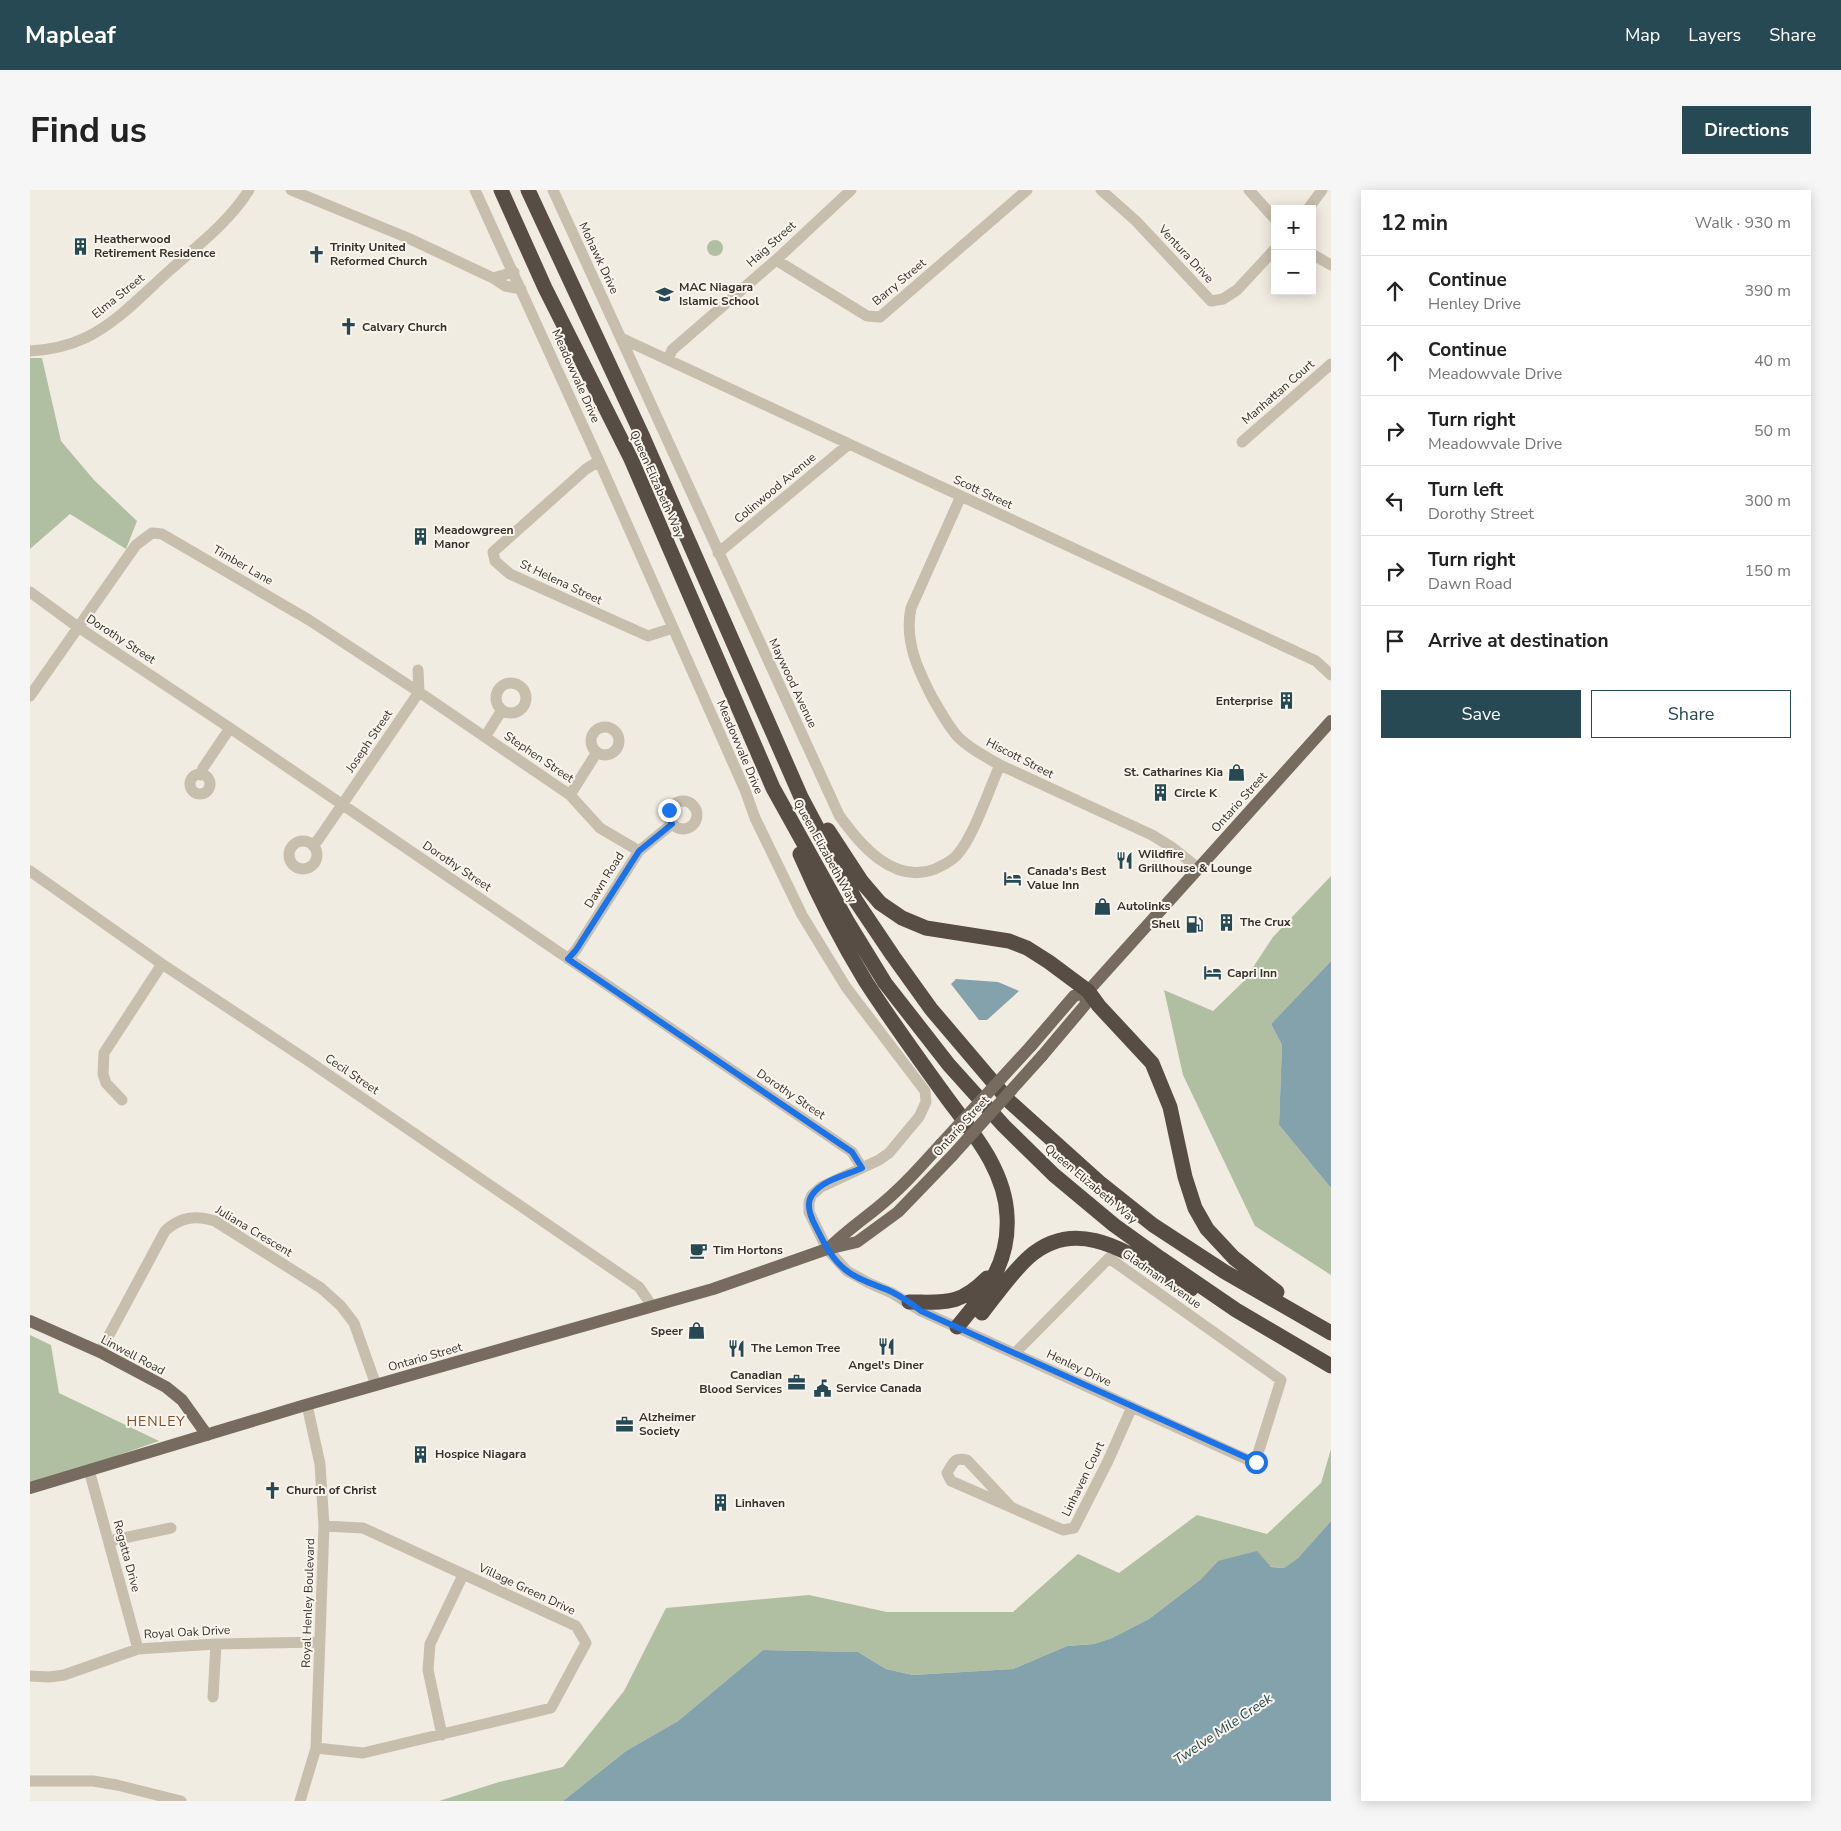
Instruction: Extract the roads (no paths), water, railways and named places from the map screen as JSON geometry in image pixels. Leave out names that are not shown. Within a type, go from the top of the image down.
[{"type":"highway","name":"Queen Elizabeth Way","points":[[501,190],[545,288],[631,459],[773,788],[846,921],[886,983],[950,1066],[1004,1126],[1054,1175],[1114,1224],[1160,1258],[1236,1310],[1331,1366]]},
{"type":"highway","name":"Queen Elizabeth Way","points":[[528,190],[655,466],[801,797],[856,902],[931,1009],[1010,1102],[1099,1182],[1153,1225],[1225,1272],[1331,1333]]},
{"type":"highway","points":[[655,466],[824,824],[862,882],[880,903],[902,918],[926,928],[1009,941],[1027,948],[1088,991],[1099,1006],[1152,1063],[1170,1107],[1195,1208],[1207,1229],[1234,1258],[1261,1281],[1331,1330]]},
{"type":"highway","points":[[773,788],[812,882],[866,981],[978,1140],[995,1168],[1005,1197],[1007,1217],[1003,1252],[996,1275],[962,1329]]},
{"type":"highway","points":[[962,1329],[1029,1257],[1057,1240],[1072,1237],[1088,1238],[1111,1245],[1188,1288],[1236,1310]]},
{"type":"highway","points":[[909,1302],[937,1304],[963,1298],[975,1290],[987,1278],[995,1268],[1003,1252]]},
{"type":"main road","name":"Ontario Street","points":[[827,1249],[846,1231],[902,1186],[1031,1046],[1074,996],[1088,991],[1331,721]]},
{"type":"main road","name":"Ontario Street","points":[[30,1488],[307,1405],[713,1289],[827,1249],[857,1242],[898,1212],[952,1156],[1085,1005],[1088,991]]},
{"type":"main road","name":"Linwell Road","points":[[30,1321],[100,1352],[143,1374],[182,1400],[207,1435]]},
{"type":"street","name":"Elma Street","points":[[30,351],[53,349],[86,337],[118,317],[232,214],[249,190]]},
{"type":"street","points":[[291,190],[408,238],[479,270],[505,286],[521,289]]},
{"type":"street","name":"Meadowvale Drive","points":[[475,190],[599,461],[745,790],[755,818],[802,915],[846,986],[925,1091],[926,1102],[919,1117],[904,1136],[880,1160],[821,1187],[812,1195],[809,1202],[809,1212],[827,1249]]},
{"type":"street","name":"Mohawk Drive","points":[[553,190],[621,338]]},
{"type":"street","name":"Haig Street","points":[[668,360],[672,350],[776,260],[851,190]]},
{"type":"street","name":"Barry Street","points":[[776,260],[867,316],[880,317],[1027,190]]},
{"type":"street","name":"Ventura Drive","points":[[1101,190],[1136,221],[1211,301],[1224,299],[1237,290],[1274,250]]},
{"type":"street","points":[[1249,190],[1271,215]]},
{"type":"street","points":[[1311,205],[1322,190]]},
{"type":"street","points":[[1316,256],[1331,265]]},
{"type":"street","points":[[494,278],[514,272]]},
{"type":"street","name":"Scott Street","points":[[621,338],[1316,662],[1331,674]]},
{"type":"street","name":"Maywood Avenue","points":[[621,338],[839,815],[851,832],[881,860],[900,871],[910,874],[928,872],[949,863],[958,854],[969,837],[1000,765]]},
{"type":"street","name":"Manhattan Court","points":[[1242,442],[1331,364]]},
{"type":"street","name":"Colinwood Avenue","points":[[718,553],[849,444]]},
{"type":"street","name":"St Helena Street","points":[[599,461],[586,469],[493,552],[495,561],[510,574],[648,636],[673,628]]},
{"type":"street","name":"Hiscott Street","points":[[961,496],[911,608],[908,619],[911,648],[917,668],[944,718],[959,738],[979,753],[1000,765],[1152,836],[1173,848],[1198,868]]},
{"type":"street","name":"Timber Lane","points":[[30,696],[136,545],[152,533],[162,534],[308,620],[419,692]]},
{"type":"street","name":"Dorothy Street","points":[[30,592],[78,627],[230,728],[852,1152],[862,1168]]},
{"type":"street","points":[[418,670],[419,692]]},
{"type":"street","name":"Stephen Street","points":[[419,692],[570,795],[600,828],[639,851]]},
{"type":"street","name":"Joseph Street","points":[[313,845],[419,692]]},
{"type":"street","points":[[485,737],[502,710]]},
{"type":"street","points":[[201,775],[203,768],[230,728]]},
{"type":"street","points":[[570,795],[597,752]]},
{"type":"street","name":"Dawn Road","points":[[568,959],[576,950],[639,851],[672,824]]},
{"type":"street","name":"Cecil Street","points":[[30,871],[162,964],[316,1066],[639,1287],[652,1306]]},
{"type":"street","points":[[122,1100],[106,1083],[103,1074],[104,1053],[162,964]]},
{"type":"street","name":"Juliana Crescent","points":[[100,1352],[166,1231],[175,1222],[183,1219],[205,1218],[215,1221],[313,1283],[341,1306],[354,1323],[376,1385]]},
{"type":"street","name":"Henley Drive","points":[[827,1249],[847,1271],[869,1283],[892,1292],[921,1311],[1255,1463],[1279,1385]]},
{"type":"street","name":"Gladman Avenue","points":[[1014,1353],[1109,1258],[1280,1380],[1279,1385]]},
{"type":"street","name":"Royal Henley Boulevard","points":[[300,1801],[316,1748],[324,1526],[320,1464],[307,1405]]},
{"type":"street","name":"Linhaven Court","points":[[1011,1507],[967,1460],[959,1458],[955,1460],[947,1473],[951,1481],[1063,1530],[1074,1528],[1108,1461],[1132,1407]]},
{"type":"street","name":"Regatta Drive","points":[[89,1470],[138,1649]]},
{"type":"street","name":"Village Green Drive","points":[[316,1748],[363,1753],[551,1708],[586,1643],[576,1626],[363,1528],[324,1526]]},
{"type":"street","points":[[109,1541],[171,1528]]},
{"type":"street","points":[[442,1735],[428,1670],[430,1644],[463,1574]]},
{"type":"street","name":"Royal Oak Drive","points":[[30,1676],[49,1677],[64,1675],[138,1649],[216,1644],[320,1642]]},
{"type":"street","points":[[213,1697],[216,1644]]},
{"type":"street","points":[[30,1782],[117,1784],[181,1801]]},
{"type":"water","points":[[1331,961],[1331,1188],[1279,1125],[1282,1045],[1271,1024]]},
{"type":"water","points":[[956,979],[998,982],[1019,991],[987,1020],[979,1020],[951,984]]},
{"type":"water","name":"Twelve Mile Creek","points":[[1331,1521],[1331,1801],[563,1801],[626,1751],[678,1721],[763,1650],[858,1652],[886,1669],[913,1675],[1013,1669],[1067,1646],[1094,1644],[1112,1638],[1149,1619],[1200,1580],[1218,1561],[1257,1551],[1271,1567],[1284,1568],[1298,1558]]},
{"type":"place","name":"Heatherwood Retirement Residence","points":[[80,246]]},
{"type":"place","name":"Trinity United Reformed Church","points":[[316,254]]},
{"type":"place","name":"MAC Niagara Islamic School","points":[[665,294]]},
{"type":"place","name":"Calvary Church","points":[[348,327]]},
{"type":"place","name":"Meadowgreen Manor","points":[[420,537]]},
{"type":"place","name":"Enterprise","points":[[1287,701]]},
{"type":"place","name":"St. Catharines Kia","points":[[1237,772]]},
{"type":"place","name":"Circle K","points":[[1160,793]]},
{"type":"place","name":"Wildfire Grillhouse & Lounge","points":[[1124,861]]},
{"type":"place","name":"Canada's Best Value Inn","points":[[1013,878]]},
{"type":"place","name":"Autolinks","points":[[1103,906]]},
{"type":"place","name":"The Crux","points":[[1226,922]]},
{"type":"place","name":"Shell","points":[[1194,924]]},
{"type":"place","name":"Capri Inn","points":[[1213,973]]},
{"type":"place","name":"Tim Hortons","points":[[699,1250]]},
{"type":"place","name":"Speer","points":[[697,1331]]},
{"type":"place","name":"Angel's Diner","points":[[886,1346]]},
{"type":"place","name":"The Lemon Tree","points":[[737,1348]]},
{"type":"place","name":"Canadian Blood Services","points":[[796,1382]]},
{"type":"place","name":"Service Canada","points":[[822,1388]]},
{"type":"place","name":"Alzheimer Society","points":[[625,1424]]},
{"type":"place","name":"Hospice Niagara","points":[[421,1454]]},
{"type":"place","name":"Church of Christ","points":[[272,1490]]},
{"type":"place","name":"Linhaven","points":[[721,1503]]},
{"type":"district","name":"HENLEY","points":[[156,1421]]}]
